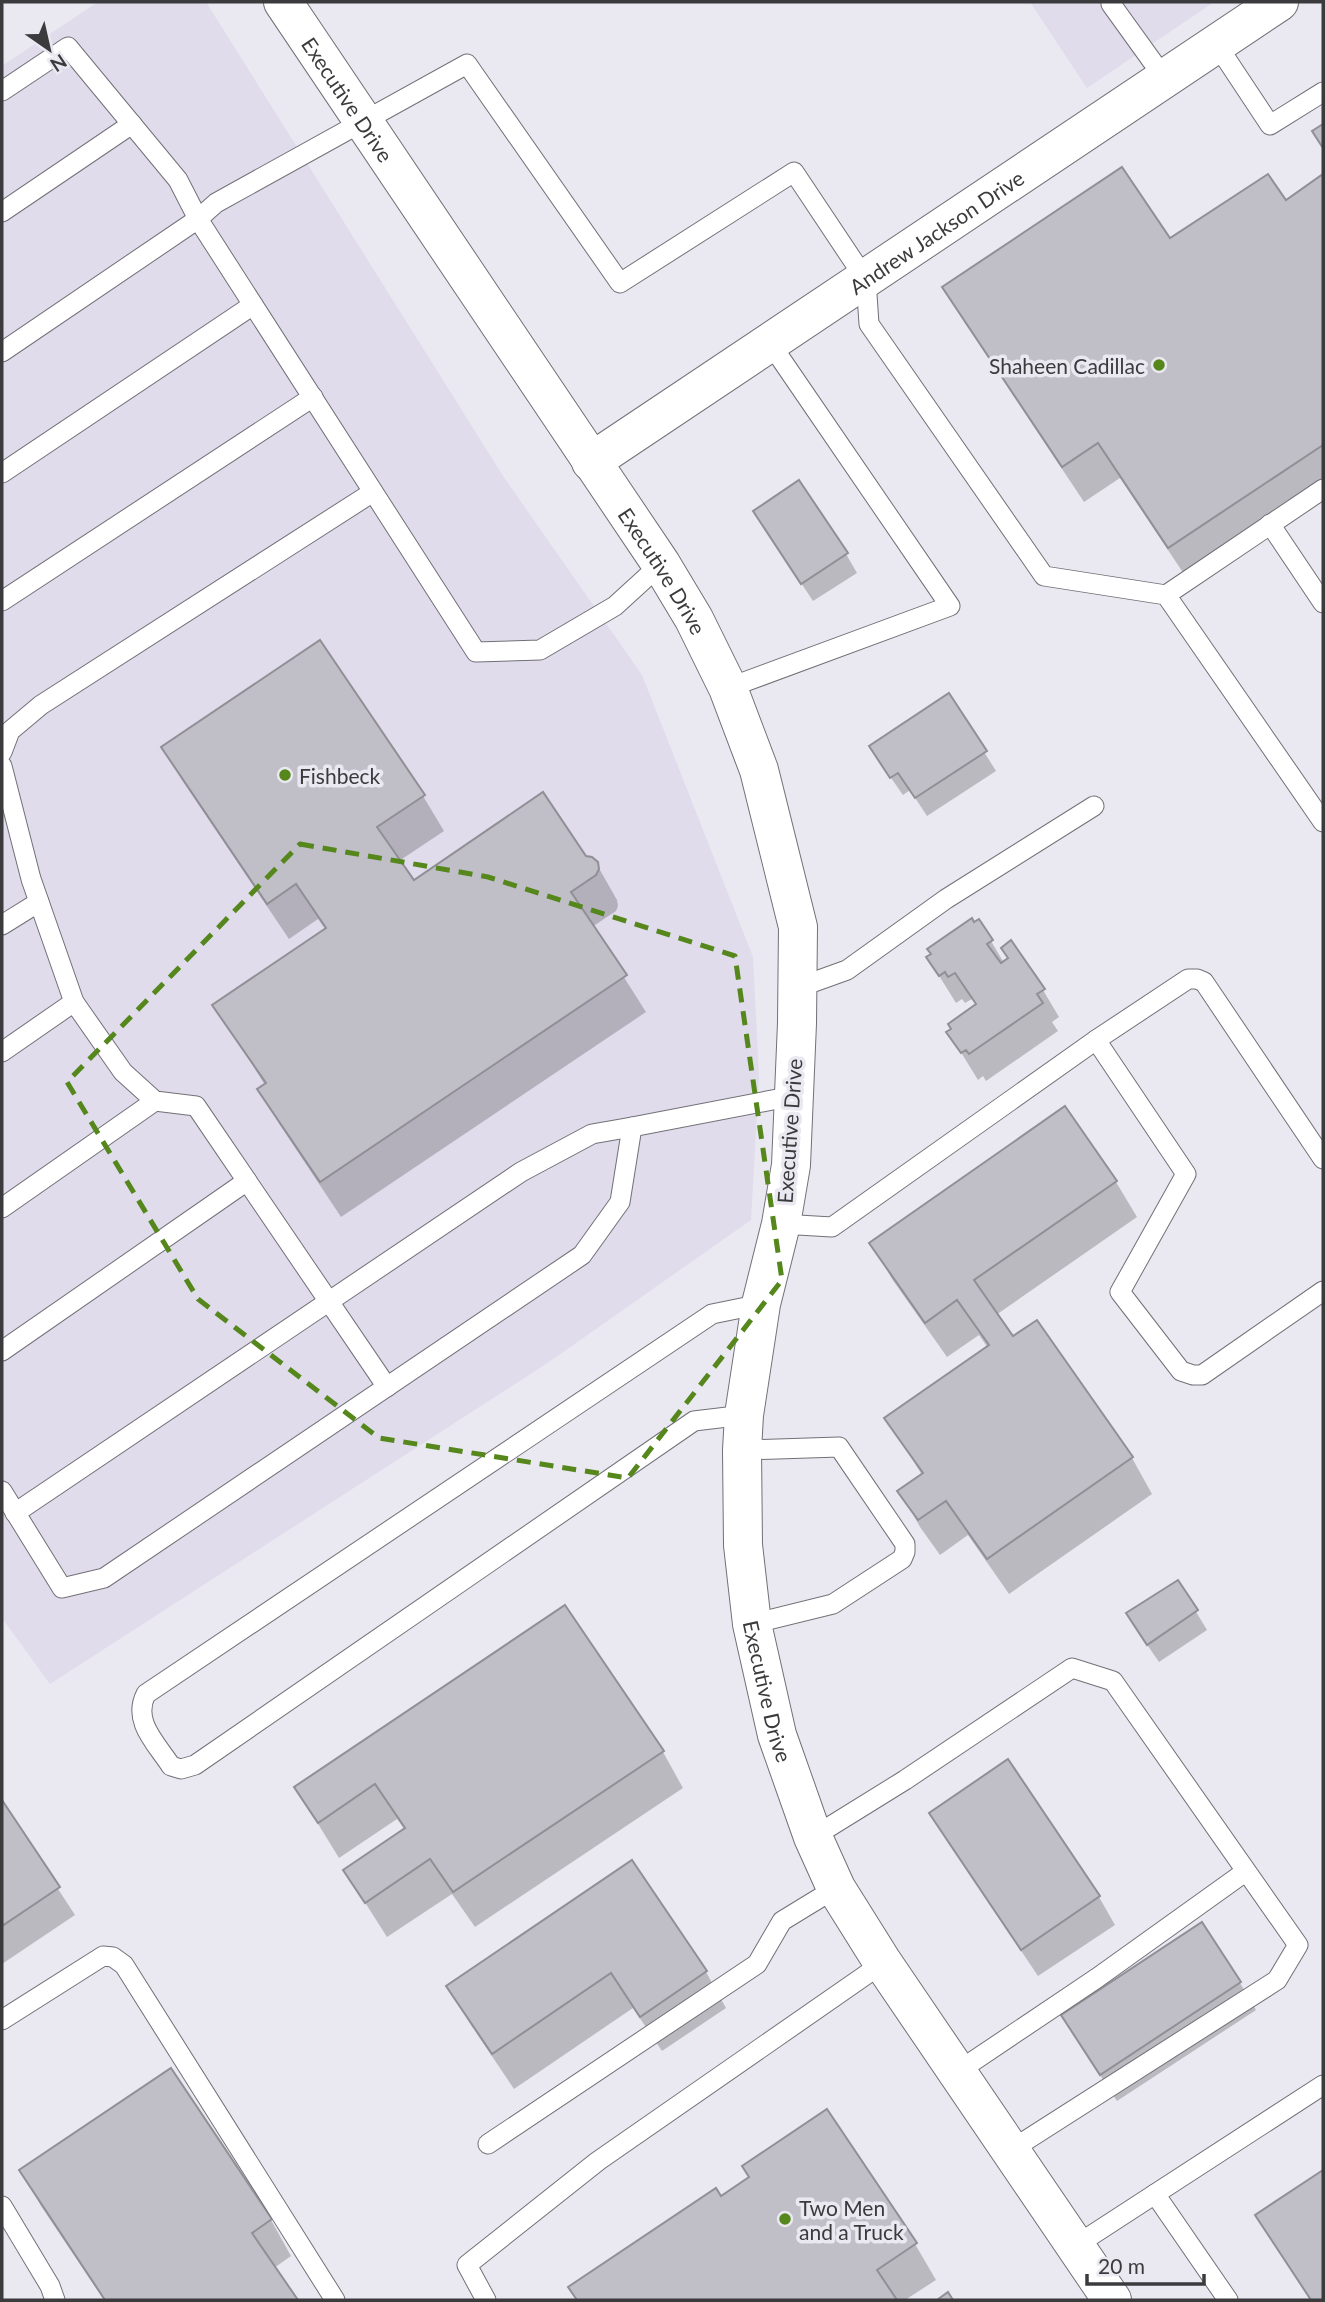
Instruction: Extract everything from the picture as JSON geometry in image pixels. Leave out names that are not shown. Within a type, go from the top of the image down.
[{"type":"street","name":"Executive Drive","points":[[283,2],[661,564],[694,619],[728,688],[758,770],[798,927],[790,1165],[782,1224],[761,1304],[743,1432],[743,1545],[752,1624],[777,1735],[813,1838],[836,1888],[883,1964],[1112,2300]]},
{"type":"street","name":"Andrew Jackson Drive","points":[[591,462],[1279,2]]},
{"type":"lane","points":[[1112,3],[1164,79]]},
{"type":"lane","points":[[1217,45],[1270,125],[1323,92]]},
{"type":"lane","points":[[2,90],[68,47],[178,180],[198,219],[476,652],[540,650],[615,606],[661,564]]},
{"type":"lane","points":[[2,352],[198,219],[216,203],[467,64],[620,283],[794,172],[866,279],[869,324],[1044,576],[1166,595],[1323,489]]},
{"type":"lane","points":[[2,212],[132,124]]},
{"type":"lane","points":[[2,473],[253,305]]},
{"type":"lane","points":[[728,688],[950,606],[770,343]]},
{"type":"lane","points":[[2,601],[313,397]]},
{"type":"lane","points":[[2,752],[9,731],[41,705],[373,492]]},
{"type":"lane","points":[[1270,524],[1323,603]]},
{"type":"lane","points":[[1166,595],[1323,822]]},
{"type":"lane","points":[[2,766],[5,795],[74,1002],[123,1072],[155,1101],[195,1106],[387,1387]]},
{"type":"lane","points":[[797,988],[847,970],[946,899],[1094,806]]},
{"type":"lane","points":[[2,925],[39,902]]},
{"type":"lane","points":[[782,1224],[832,1227],[1096,1040],[1188,979],[1204,982],[1323,1159]]},
{"type":"lane","points":[[2,1052],[74,1002]]},
{"type":"lane","points":[[1096,1040],[1186,1174],[1121,1292],[1181,1371],[1193,1376],[1202,1375],[1323,1291]]},
{"type":"lane","points":[[15,1513],[521,1172],[592,1134],[793,1096]]},
{"type":"lane","points":[[2,1208],[155,1101]]},
{"type":"lane","points":[[2,1491],[62,1588],[104,1578],[582,1255],[620,1202],[632,1127]]},
{"type":"lane","points":[[2,1350],[247,1181]]},
{"type":"lane","points":[[752,1624],[833,1604],[902,1559],[905,1544],[839,1447],[743,1432],[694,1421],[195,1765],[181,1769],[171,1766],[142,1723],[139,1707],[146,1694],[712,1314],[761,1304]]},
{"type":"lane","points":[[813,1838],[1072,1668],[1112,1681],[1298,1945],[1277,1980],[1011,2150]]},
{"type":"lane","points":[[957,2072],[1097,1978],[1245,1871]]},
{"type":"lane","points":[[488,2144],[757,1964],[782,1921],[836,1888]]},
{"type":"lane","points":[[2,2020],[103,1956],[113,1957],[124,1965],[335,2300]]},
{"type":"lane","points":[[486,2300],[467,2264],[598,2161],[883,1964]]},
{"type":"lane","points":[[1076,2246],[1323,2085]]},
{"type":"lane","points":[[1155,2194],[1228,2300]]},
{"type":"lane","points":[[2,2206],[50,2286],[55,2300]]},
{"type":"highlighted area","points":[[300,844],[488,877],[735,956],[782,1280],[628,1478],[379,1438],[198,1299],[67,1082]]},
{"type":"shaded area","points":[[98,2],[206,2],[503,476],[642,675],[753,957],[759,1077],[751,1220],[549,1362],[50,1684],[2,1618],[2,66]]},
{"type":"shaded area","points":[[1030,2],[1214,2],[1087,88]]},
{"type":"building","points":[[1323,124],[1323,148],[1312,131]]},
{"type":"building","name":"Shaheen Cadillac","points":[[1122,167],[1170,238],[1268,174],[1286,200],[1323,174],[1323,445],[1168,548],[1098,443],[1062,467],[942,287]]},
{"type":"building","points":[[799,480],[848,553],[801,584],[753,511]]},
{"type":"building","points":[[320,640],[425,795],[377,827],[414,880],[543,792],[586,856],[598,862],[596,875],[571,892],[627,975],[320,1182],[257,1089],[266,1083],[212,1005],[326,928],[296,884],[267,904],[161,747]]},
{"type":"building","points":[[949,693],[987,751],[915,798],[898,773],[890,778],[869,746]]},
{"type":"building","points":[[972,918],[974,922],[979,919],[993,940],[987,944],[1001,963],[1008,958],[1001,948],[1011,940],[1045,989],[1037,994],[1043,1003],[969,1054],[966,1050],[961,1053],[946,1032],[951,1029],[948,1024],[976,1004],[955,973],[948,977],[945,972],[939,976],[926,957],[931,954],[927,949]]},
{"type":"building","points":[[1065,1106],[1117,1181],[974,1280],[1013,1336],[1037,1320],[1133,1457],[987,1559],[946,1501],[918,1520],[897,1491],[923,1473],[884,1418],[989,1345],[957,1300],[925,1323],[869,1243]]},
{"type":"building","points":[[1178,1580],[1198,1610],[1147,1645],[1126,1613]]},
{"type":"building","points":[[565,1605],[664,1751],[453,1892],[430,1859],[365,1903],[343,1870],[405,1828],[375,1784],[318,1823],[294,1787]]},
{"type":"building","points":[[1008,1759],[1100,1896],[1021,1950],[929,1813]]},
{"type":"building","points":[[2,1800],[60,1887],[2,1926]]},
{"type":"building","points":[[632,1860],[707,1971],[640,2017],[611,1973],[492,2054],[446,1986]]},
{"type":"building","points":[[1202,1922],[1241,1982],[1100,2075],[1061,2015]]},
{"type":"building","points":[[171,2068],[272,2219],[252,2233],[298,2300],[105,2300],[19,2170]]},
{"type":"building","name":"Two Men and a Truck","points":[[827,2109],[917,2243],[877,2270],[897,2300],[577,2300],[568,2287],[716,2188],[721,2196],[749,2177],[742,2166]]},
{"type":"building","points":[[1323,2170],[1323,2300],[1311,2300],[1255,2215]]},
{"type":"building","points":[[948,2292],[953,2300],[937,2300]]},
{"type":"place","name":"Shaheen Cadillac","points":[[1159,365]]},
{"type":"place","name":"Fishbeck","points":[[285,775]]},
{"type":"place","name":"Two Men and a Truck","points":[[785,2219]]}]
